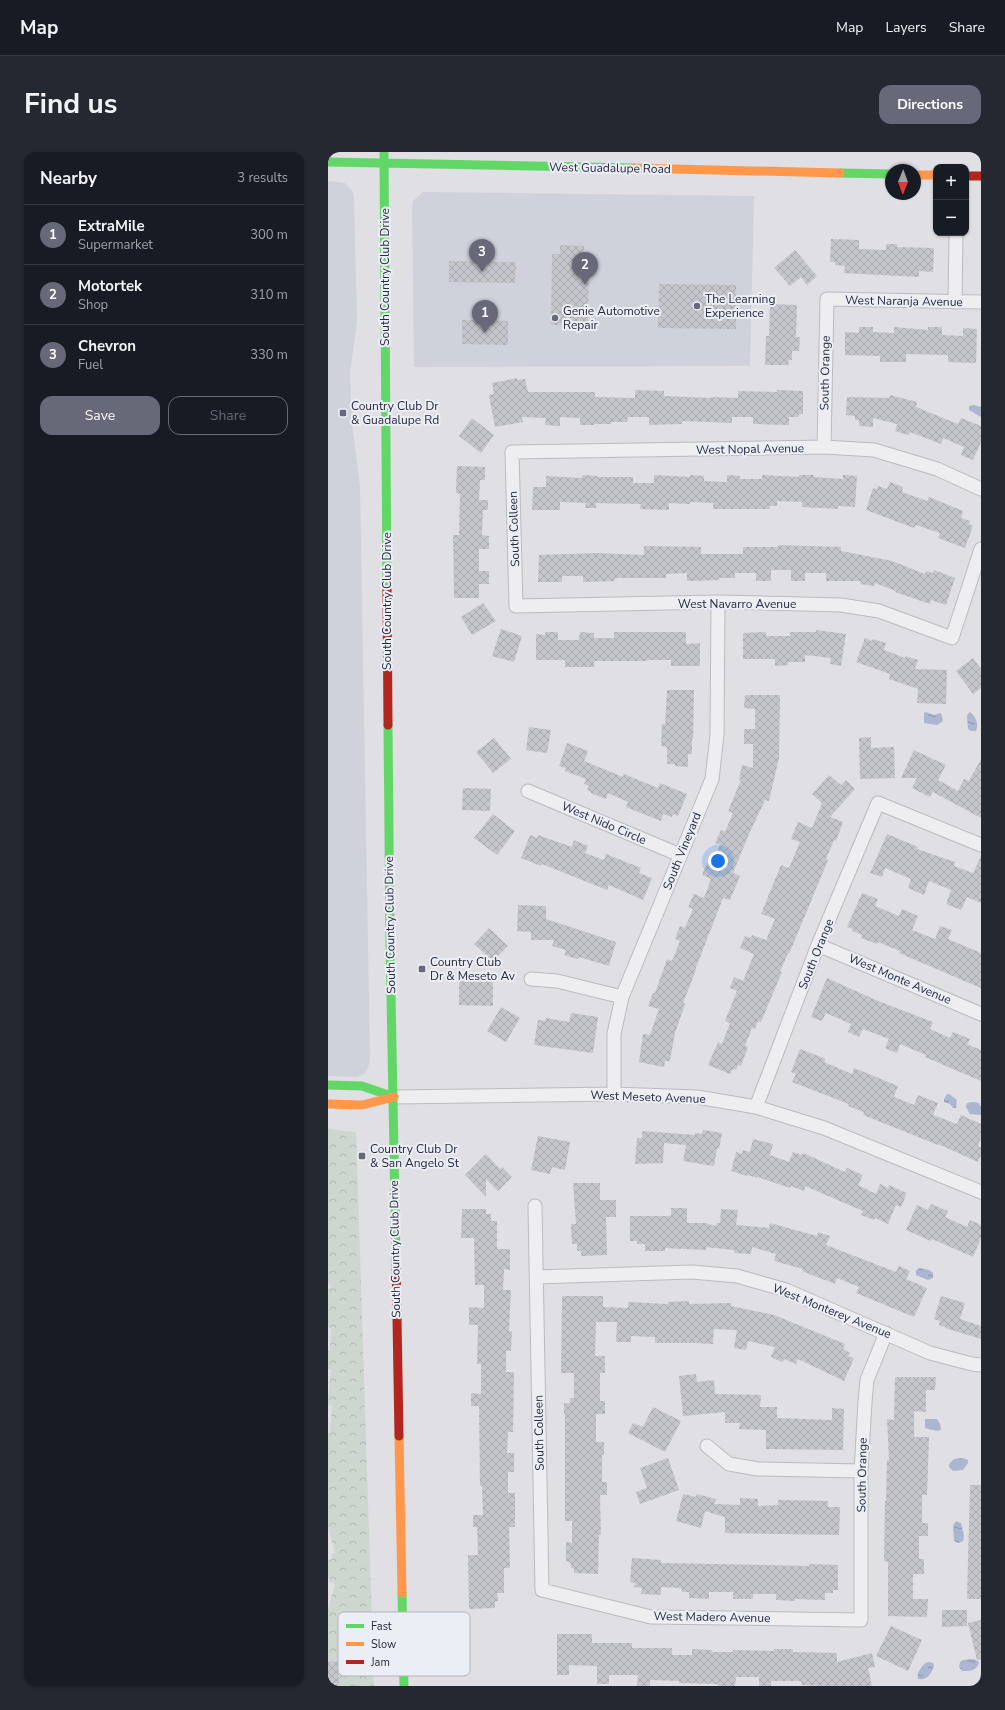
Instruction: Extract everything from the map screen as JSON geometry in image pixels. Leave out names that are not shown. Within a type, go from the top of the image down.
[{"type":"main road","name":"South Country Club Drive","points":[[384,152],[390,930],[402,1612]]},
{"type":"main road","name":"West Guadalupe Road","points":[[328,162],[885,174]]},
{"type":"main road","points":[[921,175],[933,175]]},
{"type":"main road","points":[[969,176],[981,176]]},
{"type":"main road","points":[[328,1085],[362,1086],[394,1097]]},
{"type":"main road","points":[[328,1104],[362,1105],[394,1097]]},
{"type":"main road","name":"South Country Club Drive","points":[[404,1676],[404,1686]]},
{"type":"street","points":[[955,302],[956,236]]},
{"type":"street","name":"West Naranja Avenue","points":[[827,299],[981,302]]},
{"type":"street","name":"South Orange","points":[[824,447],[827,299]]},
{"type":"street","name":"West Nopal Avenue","points":[[512,452],[824,447],[874,450],[937,469],[981,489]]},
{"type":"street","name":"South Colleen","points":[[512,452],[516,606]]},
{"type":"street","name":"West Navarro Avenue","points":[[516,606],[718,602],[841,605],[879,611],[952,638],[981,549]]},
{"type":"street","name":"South Vineyard","points":[[614,1094],[614,1034],[622,998],[712,779],[717,735],[718,602]]},
{"type":"street","name":"West Nido Circle","points":[[528,791],[680,855]]},
{"type":"street","name":"South Orange","points":[[756,1107],[818,945],[878,803],[981,845]]},
{"type":"street","name":"West Monte Avenue","points":[[818,945],[981,1014]]},
{"type":"street","points":[[531,979],[557,981],[622,998]]},
{"type":"street","name":"West Meseto Avenue","points":[[394,1097],[614,1094],[697,1097],[756,1107],[824,1128],[981,1192]]},
{"type":"street","name":"South Colleen","points":[[535,1206],[542,1590]]},
{"type":"street","name":"West Monterey Avenue","points":[[536,1276],[692,1272],[737,1276],[786,1290],[930,1353],[981,1365]]},
{"type":"street","name":"South Orange","points":[[861,1620],[861,1471],[865,1402],[868,1380],[886,1333]]},
{"type":"street","points":[[706,1446],[729,1464],[758,1469],[861,1471]]},
{"type":"street","name":"West Madero Avenue","points":[[542,1590],[651,1616],[861,1620]]},
{"type":"shaded area","points":[[328,181],[345,183],[353,192],[354,198],[357,322],[350,373],[352,423],[360,487],[370,1060],[368,1068],[364,1074],[356,1077],[328,1076]]},
{"type":"shaded area","points":[[423,192],[754,196],[750,366],[414,367],[412,209],[413,201]]},
{"type":"green space","points":[[328,1129],[356,1132],[372,1612],[338,1612],[338,1661],[328,1662],[328,1609],[335,1584],[329,1582],[328,1560],[332,1559],[331,1554],[335,1553],[328,1527],[328,1433],[330,1432],[332,1406],[328,1405],[331,1370],[328,1369],[328,1351],[330,1351],[331,1328],[328,1327],[328,1289],[331,1287],[328,1281]]},
{"type":"green space","points":[[338,1676],[374,1676],[374,1686],[338,1686]]},
{"type":"water","points":[[974,405],[981,407],[981,417],[969,410],[969,406]]},
{"type":"water","points":[[926,712],[934,715],[941,713],[943,721],[937,725],[924,723],[924,713]]},
{"type":"water","points":[[970,712],[976,721],[976,731],[971,731],[968,729],[967,715]]},
{"type":"water","points":[[947,1094],[957,1100],[956,1108],[953,1108],[950,1104],[944,1102]]},
{"type":"water","points":[[967,1103],[979,1103],[981,1107],[981,1115],[970,1114],[966,1107]]},
{"type":"water","points":[[920,1268],[929,1270],[933,1273],[933,1278],[928,1280],[916,1275],[916,1270]]},
{"type":"water","points":[[925,1419],[937,1419],[941,1429],[938,1431],[925,1428]]},
{"type":"water","points":[[963,1458],[968,1460],[968,1463],[963,1470],[953,1471],[949,1467],[949,1464],[954,1459]]},
{"type":"water","points":[[956,1521],[961,1523],[964,1536],[963,1541],[958,1543],[954,1541],[953,1526]]},
{"type":"water","points":[[974,1659],[979,1662],[975,1669],[970,1671],[962,1671],[959,1667],[960,1662],[963,1660]]},
{"type":"water","points":[[928,1662],[933,1663],[934,1666],[932,1672],[924,1679],[918,1679],[920,1669]]},
{"type":"building","points":[[831,239],[859,240],[859,249],[886,250],[886,244],[897,244],[897,247],[934,248],[933,272],[919,271],[919,277],[844,273],[845,266],[835,265],[835,262],[830,262]]},
{"type":"building","points":[[560,245],[584,246],[584,255],[589,255],[588,325],[551,325],[552,254],[560,254]]},
{"type":"building","points":[[795,250],[817,276],[807,285],[801,277],[790,286],[774,268]]},
{"type":"building","points":[[449,261],[516,262],[515,283],[449,282]]},
{"type":"building","name":"The Learning Experience","points":[[659,284],[736,285],[736,329],[658,328]]},
{"type":"building","points":[[770,304],[797,305],[796,337],[800,337],[799,351],[792,351],[792,360],[789,360],[788,365],[765,365],[766,336],[769,336]]},
{"type":"building","points":[[462,320],[508,321],[508,345],[462,344]]},
{"type":"building","points":[[859,327],[873,327],[873,332],[894,333],[894,327],[928,330],[928,327],[942,327],[942,335],[963,336],[963,328],[977,329],[976,363],[948,362],[948,355],[906,354],[906,362],[880,362],[880,356],[845,355],[845,332],[859,333]]},
{"type":"building","points":[[517,378],[517,380],[525,379],[528,392],[595,392],[595,397],[635,398],[635,390],[664,391],[664,396],[711,398],[738,398],[738,391],[803,391],[803,414],[799,414],[799,417],[789,417],[789,425],[753,424],[753,417],[732,417],[732,423],[682,421],[682,424],[649,425],[649,417],[628,417],[627,422],[580,425],[580,418],[560,417],[560,426],[545,425],[546,418],[522,417],[523,422],[495,427],[489,395],[494,394],[492,383]]},
{"type":"building","points":[[890,395],[917,402],[916,407],[958,424],[961,418],[981,426],[981,442],[973,460],[961,455],[964,447],[943,438],[941,444],[910,432],[909,435],[895,431],[897,424],[873,418],[873,427],[859,426],[859,420],[855,420],[855,416],[846,415],[847,397],[889,398]]},
{"type":"building","points":[[472,418],[494,435],[481,453],[459,436]]},
{"type":"building","points":[[457,466],[485,467],[485,480],[480,480],[479,500],[488,500],[488,510],[483,510],[482,535],[489,536],[489,549],[479,549],[479,571],[489,571],[489,584],[479,584],[479,598],[454,598],[453,535],[459,535],[460,494],[456,493]]},
{"type":"building","points":[[582,475],[597,477],[633,477],[633,483],[654,483],[654,475],[690,477],[690,475],[704,476],[704,481],[727,482],[727,475],[740,476],[740,479],[762,479],[762,475],[799,477],[799,475],[814,475],[813,477],[843,479],[843,475],[857,476],[855,507],[838,506],[838,509],[802,507],[802,502],[777,501],[777,506],[770,506],[770,509],[713,509],[713,503],[690,502],[690,504],[669,503],[669,510],[640,509],[641,504],[596,503],[596,508],[585,508],[586,503],[560,502],[560,510],[532,510],[533,487],[546,487],[546,476],[582,478]]},
{"type":"building","points":[[890,482],[903,487],[902,492],[927,501],[929,497],[963,511],[961,518],[970,521],[969,524],[973,526],[965,548],[938,538],[940,533],[916,525],[914,528],[866,510],[873,488],[877,489],[878,486],[887,489]]},
{"type":"building","points":[[778,545],[841,547],[841,551],[892,561],[925,574],[926,571],[933,573],[934,570],[955,578],[946,605],[931,600],[930,604],[895,592],[896,591],[875,583],[874,586],[860,584],[861,581],[826,581],[826,573],[805,573],[805,581],[791,581],[791,570],[771,570],[771,581],[756,581],[756,573],[735,573],[735,578],[687,581],[687,573],[666,574],[666,578],[618,578],[615,579],[615,581],[583,582],[583,576],[562,576],[562,582],[538,582],[539,555],[597,553],[644,555],[644,546],[701,547],[701,554],[743,554],[743,547],[778,547]]},
{"type":"building","points":[[483,603],[496,621],[472,635],[461,617]]},
{"type":"building","points":[[501,629],[522,636],[514,662],[492,656]]},
{"type":"building","points":[[816,630],[846,634],[841,666],[830,664],[831,658],[805,655],[805,662],[788,662],[788,665],[775,666],[775,659],[743,659],[743,633],[766,632],[766,636],[790,636],[790,632],[816,632]]},
{"type":"building","points":[[545,632],[558,632],[558,640],[579,640],[580,632],[594,633],[594,638],[614,638],[614,632],[686,632],[686,644],[700,643],[700,666],[671,666],[671,660],[647,660],[594,661],[594,667],[565,667],[565,660],[536,660],[536,634],[545,635]]},
{"type":"building","points":[[865,638],[872,641],[873,639],[886,643],[884,650],[905,658],[905,656],[918,660],[915,669],[947,670],[946,704],[917,703],[918,689],[889,679],[890,674],[856,662]]},
{"type":"building","points":[[973,658],[981,669],[981,688],[973,694],[956,671]]},
{"type":"building","points":[[667,690],[694,690],[692,754],[688,754],[688,767],[667,764],[667,747],[661,746],[662,724],[665,724]]},
{"type":"building","points":[[745,695],[780,695],[779,758],[769,801],[765,800],[749,834],[733,873],[740,876],[730,900],[723,898],[695,970],[683,1003],[685,1004],[675,1033],[670,1061],[665,1061],[664,1067],[639,1062],[643,1034],[650,1035],[659,1009],[648,1006],[653,993],[655,993],[667,959],[672,961],[680,941],[675,939],[680,926],[685,928],[693,909],[688,907],[694,894],[704,898],[711,879],[702,875],[707,863],[712,865],[720,845],[715,843],[721,830],[725,832],[733,813],[728,811],[741,780],[739,779],[742,765],[753,768],[753,744],[744,744],[744,729],[755,729],[755,709],[744,708]]},
{"type":"building","points":[[529,727],[551,730],[547,753],[526,750]]},
{"type":"building","points":[[871,737],[871,748],[894,747],[895,778],[860,779],[859,738]]},
{"type":"building","points":[[494,738],[511,759],[493,773],[476,752]]},
{"type":"building","points":[[567,743],[588,751],[584,761],[623,777],[624,774],[658,788],[660,783],[687,794],[678,816],[673,814],[672,817],[663,814],[661,821],[626,807],[628,802],[608,793],[606,799],[591,793],[587,790],[589,786],[584,784],[586,779],[565,771],[566,768],[559,766]]},
{"type":"building","points":[[914,750],[946,765],[938,780],[958,791],[964,779],[969,781],[981,759],[981,818],[933,792],[930,797],[912,788],[917,778],[901,778]]},
{"type":"building","points":[[829,775],[841,785],[846,780],[855,789],[830,817],[843,822],[836,841],[834,840],[826,859],[828,860],[780,972],[782,972],[761,1022],[758,1021],[755,1029],[752,1028],[745,1046],[748,1047],[741,1066],[738,1065],[736,1070],[733,1069],[730,1074],[708,1065],[718,1042],[722,1044],[730,1023],[725,1021],[737,991],[730,988],[734,977],[743,981],[754,954],[740,948],[745,936],[751,938],[752,935],[766,940],[775,919],[761,914],[781,865],[789,868],[800,842],[791,839],[798,822],[812,828],[822,803],[812,794]]},
{"type":"building","points":[[463,788],[491,789],[490,811],[462,810]]},
{"type":"building","points":[[493,814],[515,831],[497,855],[474,838]]},
{"type":"building","points":[[887,834],[918,847],[917,849],[955,862],[954,866],[973,873],[981,856],[981,903],[967,897],[961,910],[946,904],[951,890],[929,881],[924,895],[908,888],[911,879],[885,868],[882,877],[870,873]]},
{"type":"building","points":[[530,835],[537,838],[538,835],[572,847],[574,840],[588,846],[585,853],[604,860],[606,854],[641,868],[639,873],[652,878],[643,900],[609,885],[607,890],[542,864],[541,866],[521,858]]},
{"type":"building","points":[[862,893],[878,899],[875,906],[899,916],[902,909],[918,916],[912,930],[935,939],[940,926],[952,930],[948,939],[981,953],[981,988],[899,953],[900,951],[878,942],[877,944],[861,938],[862,935],[852,931],[853,929],[847,927]]},
{"type":"building","points":[[518,905],[546,906],[546,919],[616,942],[609,966],[579,957],[578,959],[564,955],[566,950],[552,946],[554,940],[531,940],[531,932],[517,931]]},
{"type":"building","points":[[489,928],[508,946],[493,961],[474,944]]},
{"type":"building","points":[[459,977],[493,977],[493,1006],[459,1005]]},
{"type":"building","points":[[827,978],[878,1001],[933,1022],[930,1029],[950,1038],[953,1032],[970,1039],[967,1044],[981,1050],[981,1081],[925,1057],[926,1055],[900,1044],[897,1053],[885,1048],[889,1039],[863,1029],[859,1037],[848,1032],[851,1024],[826,1013],[822,1021],[811,1017]]},
{"type":"building","points":[[501,1007],[520,1018],[506,1042],[487,1031]]},
{"type":"building","points":[[571,1013],[598,1017],[593,1053],[534,1045],[538,1020],[545,1021],[546,1018],[569,1022]]},
{"type":"building","points":[[800,1049],[826,1059],[824,1062],[852,1074],[854,1068],[898,1086],[894,1097],[914,1105],[918,1095],[938,1103],[933,1115],[957,1124],[961,1115],[981,1124],[981,1138],[978,1146],[981,1148],[981,1155],[978,1162],[938,1144],[863,1115],[864,1112],[848,1106],[849,1104],[792,1082],[796,1074],[791,1072]]},
{"type":"building","points":[[703,1130],[722,1133],[719,1149],[717,1148],[714,1166],[683,1161],[686,1145],[664,1143],[663,1163],[635,1164],[637,1138],[642,1138],[642,1131],[695,1135],[695,1133],[702,1134]]},
{"type":"building","points":[[538,1136],[570,1142],[565,1170],[552,1167],[550,1174],[531,1170]]},
{"type":"building","points":[[753,1139],[773,1144],[770,1155],[789,1162],[793,1152],[802,1155],[803,1153],[845,1172],[847,1168],[863,1175],[858,1185],[876,1194],[880,1184],[888,1188],[889,1185],[906,1193],[905,1198],[901,1207],[896,1205],[888,1224],[875,1218],[874,1220],[861,1215],[863,1211],[805,1186],[804,1191],[791,1186],[790,1188],[758,1177],[747,1176],[731,1171],[736,1152],[742,1154],[743,1150],[750,1152]]},
{"type":"building","points":[[486,1154],[500,1169],[502,1167],[512,1177],[498,1191],[486,1179],[486,1197],[465,1175]]},
{"type":"building","points":[[573,1183],[600,1183],[600,1200],[616,1200],[616,1217],[606,1217],[607,1255],[581,1256],[581,1251],[577,1251],[577,1244],[572,1244],[571,1224],[576,1224]]},
{"type":"building","points":[[931,1204],[948,1211],[945,1217],[967,1227],[970,1220],[981,1225],[981,1238],[973,1257],[932,1239],[931,1241],[906,1230],[917,1205],[928,1210]]},
{"type":"building","points":[[671,1208],[687,1208],[687,1223],[705,1223],[716,1226],[717,1223],[720,1223],[721,1209],[738,1210],[736,1225],[769,1228],[770,1223],[817,1236],[818,1232],[830,1236],[826,1245],[896,1272],[899,1266],[910,1271],[906,1279],[927,1288],[914,1317],[856,1293],[859,1287],[837,1278],[835,1284],[802,1271],[803,1269],[774,1261],[776,1254],[752,1247],[751,1254],[734,1253],[734,1250],[706,1247],[706,1250],[665,1248],[665,1251],[645,1251],[645,1244],[637,1244],[637,1241],[630,1241],[630,1216],[671,1216]]},
{"type":"building","points":[[462,1209],[486,1209],[486,1214],[491,1214],[491,1221],[497,1221],[497,1249],[510,1249],[510,1270],[504,1269],[503,1290],[511,1290],[509,1331],[512,1331],[511,1351],[506,1351],[506,1372],[514,1372],[513,1432],[508,1432],[507,1453],[514,1453],[514,1472],[508,1472],[508,1493],[515,1493],[515,1527],[509,1527],[510,1568],[504,1568],[504,1593],[497,1593],[498,1601],[495,1601],[495,1608],[469,1609],[468,1555],[478,1555],[477,1527],[473,1527],[473,1515],[483,1515],[482,1486],[480,1486],[479,1406],[471,1406],[471,1393],[481,1394],[481,1364],[477,1364],[478,1325],[469,1325],[469,1307],[484,1308],[484,1285],[475,1285],[474,1238],[461,1238]]},
{"type":"building","points":[[562,1296],[603,1296],[603,1307],[628,1308],[628,1302],[668,1304],[668,1302],[689,1301],[689,1304],[731,1303],[731,1306],[774,1315],[845,1344],[843,1349],[850,1353],[848,1356],[854,1358],[844,1381],[798,1359],[796,1364],[784,1359],[782,1362],[771,1357],[775,1347],[748,1341],[746,1350],[734,1348],[737,1330],[714,1329],[713,1344],[655,1343],[655,1337],[631,1336],[631,1342],[616,1342],[617,1322],[596,1322],[595,1356],[605,1356],[605,1373],[600,1373],[600,1401],[605,1401],[605,1414],[596,1414],[596,1442],[604,1442],[604,1455],[602,1455],[602,1482],[607,1482],[607,1495],[600,1495],[601,1535],[599,1535],[598,1574],[574,1573],[574,1568],[571,1568],[571,1563],[566,1561],[566,1542],[572,1543],[572,1521],[565,1521],[564,1403],[570,1403],[570,1398],[574,1398],[574,1373],[561,1373]]},
{"type":"building","points":[[941,1296],[965,1303],[960,1319],[981,1326],[981,1339],[939,1325],[940,1321],[934,1319]]},
{"type":"building","points":[[696,1374],[697,1382],[714,1380],[715,1394],[761,1395],[760,1407],[777,1407],[777,1418],[832,1420],[832,1408],[844,1409],[843,1450],[766,1449],[766,1430],[739,1429],[740,1423],[725,1423],[725,1412],[683,1416],[679,1376]]},
{"type":"building","points":[[895,1377],[936,1377],[935,1390],[926,1390],[926,1412],[914,1411],[914,1437],[929,1437],[927,1495],[922,1495],[922,1523],[928,1523],[928,1536],[919,1536],[919,1559],[924,1559],[924,1574],[913,1574],[913,1599],[928,1599],[927,1617],[888,1616],[888,1562],[884,1561],[887,1460],[889,1460],[887,1419],[894,1420]]},
{"type":"building","points":[[653,1407],[681,1421],[665,1452],[628,1433],[633,1423],[643,1427]]},
{"type":"building","points":[[668,1458],[679,1490],[640,1504],[636,1492],[647,1488],[640,1468]]},
{"type":"building","points":[[970,1485],[981,1485],[981,1599],[967,1599]]},
{"type":"building","points":[[683,1494],[696,1497],[697,1494],[716,1499],[714,1504],[740,1505],[740,1498],[758,1499],[758,1506],[778,1505],[778,1500],[828,1501],[828,1507],[840,1507],[839,1535],[725,1533],[725,1517],[705,1511],[701,1528],[676,1521]]},
{"type":"building","points":[[632,1558],[661,1560],[661,1563],[809,1566],[809,1564],[838,1565],[838,1590],[833,1590],[833,1593],[825,1593],[825,1600],[795,1599],[795,1601],[776,1600],[776,1594],[753,1594],[753,1599],[733,1599],[733,1592],[709,1592],[709,1599],[689,1598],[689,1592],[682,1592],[681,1588],[661,1587],[661,1595],[641,1594],[642,1588],[634,1587],[635,1583],[630,1582]]},
{"type":"building","points":[[942,1610],[967,1610],[967,1626],[942,1627]]},
{"type":"building","points":[[981,1620],[981,1659],[977,1660],[968,1623]]},
{"type":"building","points":[[891,1626],[922,1640],[908,1671],[876,1656]]},
{"type":"building","points":[[557,1634],[592,1634],[592,1643],[632,1643],[632,1648],[672,1648],[672,1655],[692,1655],[692,1649],[712,1650],[712,1652],[733,1652],[733,1650],[774,1651],[774,1649],[793,1649],[793,1652],[837,1653],[837,1662],[872,1653],[875,1667],[868,1668],[872,1686],[801,1685],[801,1681],[771,1681],[771,1686],[759,1686],[759,1677],[736,1677],[735,1686],[650,1680],[650,1686],[637,1686],[638,1675],[609,1675],[609,1684],[597,1684],[597,1666],[569,1665],[569,1675],[557,1675]]},
{"type":"building","points":[[338,1661],[339,1685],[328,1685],[328,1662]]},
{"type":"traffic: fast","points":[[384,152],[387,590]]},
{"type":"traffic: fast","points":[[328,162],[633,168]]},
{"type":"traffic: fast","points":[[840,173],[885,174]]},
{"type":"traffic: fast","points":[[388,725],[390,942],[396,1259]]},
{"type":"traffic: fast","points":[[328,1085],[362,1086],[394,1097]]},
{"type":"traffic: fast","points":[[402,1593],[402,1612]]},
{"type":"traffic: fast","points":[[404,1676],[404,1686]]},
{"type":"traffic: slow","points":[[633,168],[840,173]]},
{"type":"traffic: slow","points":[[921,175],[933,175]]},
{"type":"traffic: slow","points":[[328,1104],[362,1105],[394,1097]]},
{"type":"traffic: slow","points":[[399,1436],[402,1593]]},
{"type":"traffic: jam","points":[[969,176],[981,176]]},
{"type":"traffic: jam","points":[[387,590],[388,725]]},
{"type":"traffic: jam","points":[[396,1259],[399,1436]]},
{"type":"place","name":"Chevron","points":[[482,272]]},
{"type":"place","name":"Motortek","points":[[585,285]]},
{"type":"place","name":"The Learning Experience","points":[[697,306]]},
{"type":"place","name":"Genie Automotive Repair","points":[[555,318]]},
{"type":"place","name":"ExtraMile","points":[[485,333]]},
{"type":"place","name":"Country Club Dr & Guadalupe Rd","points":[[343,413]]},
{"type":"place","name":"Country Club Dr & Meseto Av","points":[[422,969]]},
{"type":"place","name":"Country Club Dr & San Angelo St","points":[[362,1156]]}]
